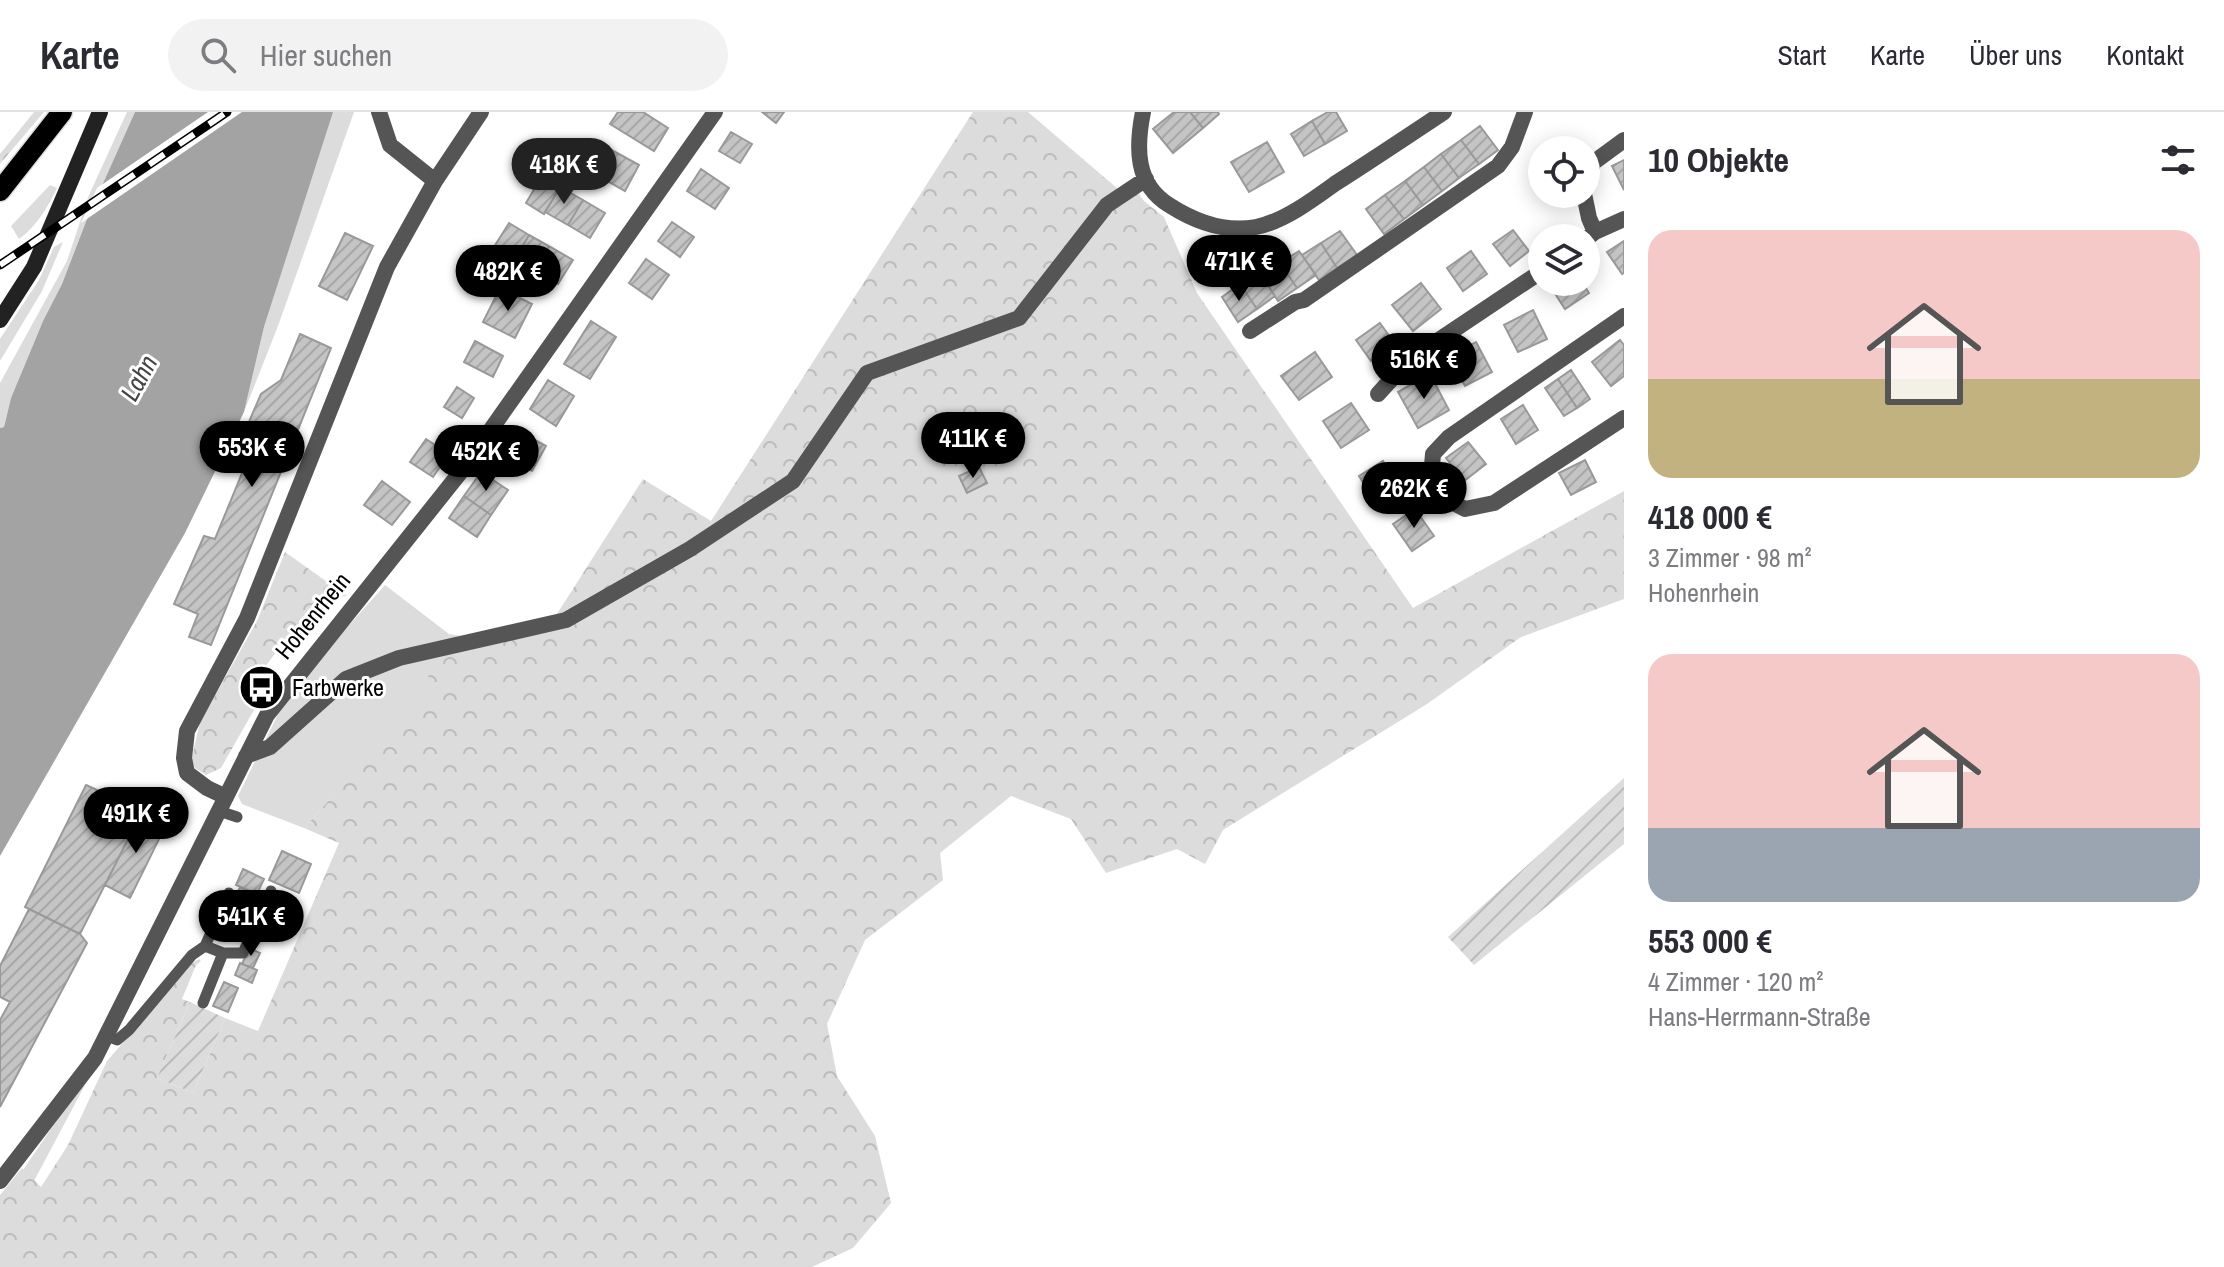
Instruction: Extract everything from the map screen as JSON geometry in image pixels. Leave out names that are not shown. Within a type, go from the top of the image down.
[{"type":"main road","points":[[0,191],[62,112]]},
{"type":"street","points":[[0,320],[34,267],[100,112]]},
{"type":"street","points":[[379,112],[390,145],[435,181]]},
{"type":"street","points":[[223,804],[187,773],[184,758],[187,731],[247,618],[387,267],[435,181],[481,112]]},
{"type":"street","name":"Hohenrhein","points":[[0,1181],[95,1058],[267,715],[463,469],[715,112]]},
{"type":"street","points":[[1143,112],[1138,139],[1140,169],[1156,197],[1187,217],[1223,228],[1256,227],[1298,209],[1444,112]]},
{"type":"street","points":[[1250,331],[1295,302],[1304,300],[1498,166],[1512,147],[1525,112]]},
{"type":"street","points":[[1600,158],[1624,140]]},
{"type":"street","points":[[246,756],[270,747],[346,679],[399,658],[566,620],[690,549],[793,481],[867,373],[1019,318],[1107,205],[1146,179]]},
{"type":"street","points":[[1600,231],[1624,219]]},
{"type":"street","points":[[1378,394],[1409,360],[1528,280]]},
{"type":"street","points":[[1624,316],[1449,437],[1433,454],[1431,477],[1446,499],[1465,509],[1494,503],[1624,418]]},
{"type":"lane","points":[[223,804],[237,817]]},
{"type":"lane","points":[[205,946],[223,953],[243,953],[271,891]]},
{"type":"lane","points":[[107,1036],[117,1040],[129,1030],[192,955],[205,946],[229,893]]},
{"type":"lane","points":[[203,1003],[223,953]]},
{"type":"green space","points":[[34,112],[44,112],[0,164],[0,154]]},
{"type":"green space","points":[[127,112],[135,112],[62,284],[43,321],[11,398],[4,427],[0,428],[0,383],[67,261],[89,195]]},
{"type":"green space","points":[[332,112],[354,112],[244,412],[264,327]]},
{"type":"green space","points":[[973,112],[1028,112],[1125,195],[1135,188],[1144,201],[1164,217],[1197,293],[1413,608],[1624,491],[1624,599],[1521,637],[1427,704],[1223,830],[1205,864],[1177,849],[1106,873],[1071,819],[1011,796],[940,853],[943,880],[865,940],[827,1024],[837,1076],[875,1136],[891,1203],[853,1248],[812,1267],[0,1267],[0,1195],[22,1168],[41,1187],[68,1145],[107,1061],[192,963],[201,961],[196,965],[182,999],[190,1002],[157,1078],[193,1093],[225,1018],[258,1031],[339,843],[304,828],[414,706],[449,634],[499,642],[548,628],[643,479],[711,521]]},
{"type":"green space","points":[[50,185],[57,188],[50,202],[36,223],[19,239],[11,226]]},
{"type":"green space","points":[[63,242],[42,291],[0,361],[0,339],[39,280],[54,247]]},
{"type":"green space","points":[[285,552],[347,596],[321,601],[283,643],[251,691],[259,701],[221,768],[206,775],[191,761],[200,722],[257,621]]},
{"type":"green space","points":[[385,585],[449,634],[415,706],[304,828],[242,804],[238,796],[279,712]]},
{"type":"green space","points":[[1624,778],[1624,844],[1474,965],[1448,937]]},
{"type":"green space","points":[[190,1002],[225,1018],[193,1093],[157,1078]]},
{"type":"green space","points":[[82,1083],[85,1085],[34,1181],[23,1170]]},
{"type":"water","name":"Lahn","points":[[135,112],[333,112],[264,327],[244,412],[185,533],[0,856],[0,428],[4,427],[11,398],[43,321],[62,284]]},
{"type":"pier","points":[[208,112],[242,112],[81,223],[97,188]]},
{"type":"building","points":[[618,112],[643,112],[668,128],[654,151],[610,124]]},
{"type":"building","points":[[762,112],[784,112],[776,123]]},
{"type":"building","points":[[1174,112],[1190,112],[1203,128],[1173,153],[1153,129]]},
{"type":"building","points":[[1190,112],[1218,112],[1219,114],[1203,128]]},
{"type":"building","points":[[1328,112],[1336,112],[1347,131],[1325,144],[1312,121]]},
{"type":"building","points":[[1312,121],[1325,144],[1304,156],[1291,134]]},
{"type":"building","points":[[1480,126],[1498,150],[1479,164],[1461,140]]},
{"type":"building","points":[[731,132],[752,144],[740,163],[719,151]]},
{"type":"building","points":[[1461,140],[1479,164],[1459,178],[1441,154]]},
{"type":"building","points":[[597,142],[639,165],[625,191],[583,167]]},
{"type":"building","points":[[1267,142],[1284,172],[1249,192],[1231,162]]},
{"type":"building","points":[[1441,154],[1459,178],[1442,191],[1424,167]]},
{"type":"building","points":[[1624,160],[1624,190],[1612,166]]},
{"type":"building","points":[[1424,167],[1442,191],[1423,205],[1405,181]]},
{"type":"building","points":[[701,169],[729,188],[715,209],[687,191]]},
{"type":"building","points":[[541,178],[559,189],[544,214],[526,203]]},
{"type":"building","points":[[1405,181],[1423,205],[1404,219],[1385,195]]},
{"type":"building","points":[[560,187],[583,200],[568,225],[545,212]]},
{"type":"building","points":[[1385,195],[1404,219],[1384,234],[1366,209]]},
{"type":"building","points":[[583,200],[605,213],[590,238],[568,225]]},
{"type":"building","points":[[672,222],[694,237],[680,257],[658,241]]},
{"type":"building","points":[[509,223],[529,235],[515,259],[494,247]]},
{"type":"building","points":[[1513,230],[1528,252],[1510,266],[1493,244]]},
{"type":"building","points":[[1340,231],[1357,255],[1337,268],[1321,243]]},
{"type":"building","points":[[345,233],[373,246],[347,300],[319,286]]},
{"type":"building","points":[[529,235],[549,246],[534,270],[515,259]]},
{"type":"building","points":[[1624,241],[1624,273],[1622,274],[1607,252]]},
{"type":"building","points":[[1321,243],[1337,268],[1319,280],[1302,255]]},
{"type":"building","points":[[549,246],[573,260],[558,284],[534,270]]},
{"type":"building","points":[[1299,251],[1316,275],[1297,288],[1280,263]]},
{"type":"building","points":[[1471,251],[1487,274],[1463,291],[1447,268]]},
{"type":"building","points":[[646,259],[669,275],[652,299],[629,283]]},
{"type":"building","points":[[1280,263],[1297,288],[1278,301],[1262,276]]},
{"type":"building","points":[[1259,272],[1275,296],[1257,309],[1240,284]]},
{"type":"building","points":[[1421,283],[1441,309],[1413,331],[1392,305]]},
{"type":"building","points":[[1240,284],[1257,309],[1238,322],[1222,297]]},
{"type":"building","points":[[500,288],[532,304],[515,338],[483,322]]},
{"type":"building","points":[[1557,296],[1584,296],[1565,309]]},
{"type":"building","points":[[1533,310],[1547,339],[1518,352],[1504,325]]},
{"type":"building","points":[[591,321],[616,337],[590,379],[564,364]]},
{"type":"building","points":[[1380,323],[1395,344],[1371,361],[1356,340]]},
{"type":"building","points":[[300,334],[331,348],[211,645],[189,637],[198,614],[174,604],[204,536],[215,539],[254,444],[242,438],[261,394],[281,380]]},
{"type":"building","points":[[1620,340],[1624,345],[1624,376],[1611,386],[1592,362]]},
{"type":"building","points":[[475,341],[503,356],[493,377],[464,362]]},
{"type":"building","points":[[1476,342],[1492,372],[1465,386],[1449,357]]},
{"type":"building","points":[[1315,352],[1332,377],[1299,400],[1281,376]]},
{"type":"building","points":[[1571,370],[1590,399],[1577,408],[1558,379]]},
{"type":"building","points":[[1430,374],[1449,410],[1418,428],[1398,392]]},
{"type":"building","points":[[1558,379],[1577,408],[1564,416],[1545,388]]},
{"type":"building","points":[[548,380],[574,396],[556,426],[530,409]]},
{"type":"building","points":[[457,387],[474,398],[462,418],[444,407]]},
{"type":"building","points":[[1351,403],[1369,430],[1341,448],[1323,421]]},
{"type":"building","points":[[1523,405],[1538,430],[1516,444],[1501,419]]},
{"type":"building","points":[[511,427],[546,446],[532,471],[498,452]]},
{"type":"building","points":[[426,439],[449,454],[433,477],[410,462]]},
{"type":"building","points":[[1468,442],[1486,464],[1464,481],[1446,458]]},
{"type":"building","points":[[1585,460],[1596,482],[1571,495],[1559,473]]},
{"type":"building","points":[[1383,461],[1400,488],[1376,503],[1359,476]]},
{"type":"building","points":[[979,467],[987,483],[967,493],[959,476]]},
{"type":"building","points":[[481,472],[508,490],[491,515],[464,496]]},
{"type":"building","points":[[382,481],[410,502],[392,525],[364,505]]},
{"type":"building","points":[[464,496],[491,515],[477,537],[449,518]]},
{"type":"building","points":[[1415,509],[1434,536],[1412,551],[1393,524]]},
{"type":"building","points":[[86,785],[110,796],[113,789],[145,806],[80,934],[25,907]]},
{"type":"building","points":[[142,811],[166,825],[130,898],[105,885]]},
{"type":"building","points":[[282,851],[311,864],[299,893],[269,880]]},
{"type":"building","points":[[243,869],[264,879],[257,894],[236,885]]},
{"type":"building","points":[[240,887],[263,897],[244,941],[221,931]]},
{"type":"building","points":[[29,909],[80,934],[87,943],[0,1107],[0,1020],[10,1002],[0,997],[0,966]]},
{"type":"building","points":[[249,948],[260,953],[253,968],[242,964]]},
{"type":"building","points":[[240,963],[257,970],[252,983],[235,975]]},
{"type":"building","points":[[224,982],[238,988],[228,1012],[213,1006]]},
{"type":"railway","points":[[0,265],[227,112]]},
{"type":"place","name":"Farbwerke","points":[[261,688]]}]
